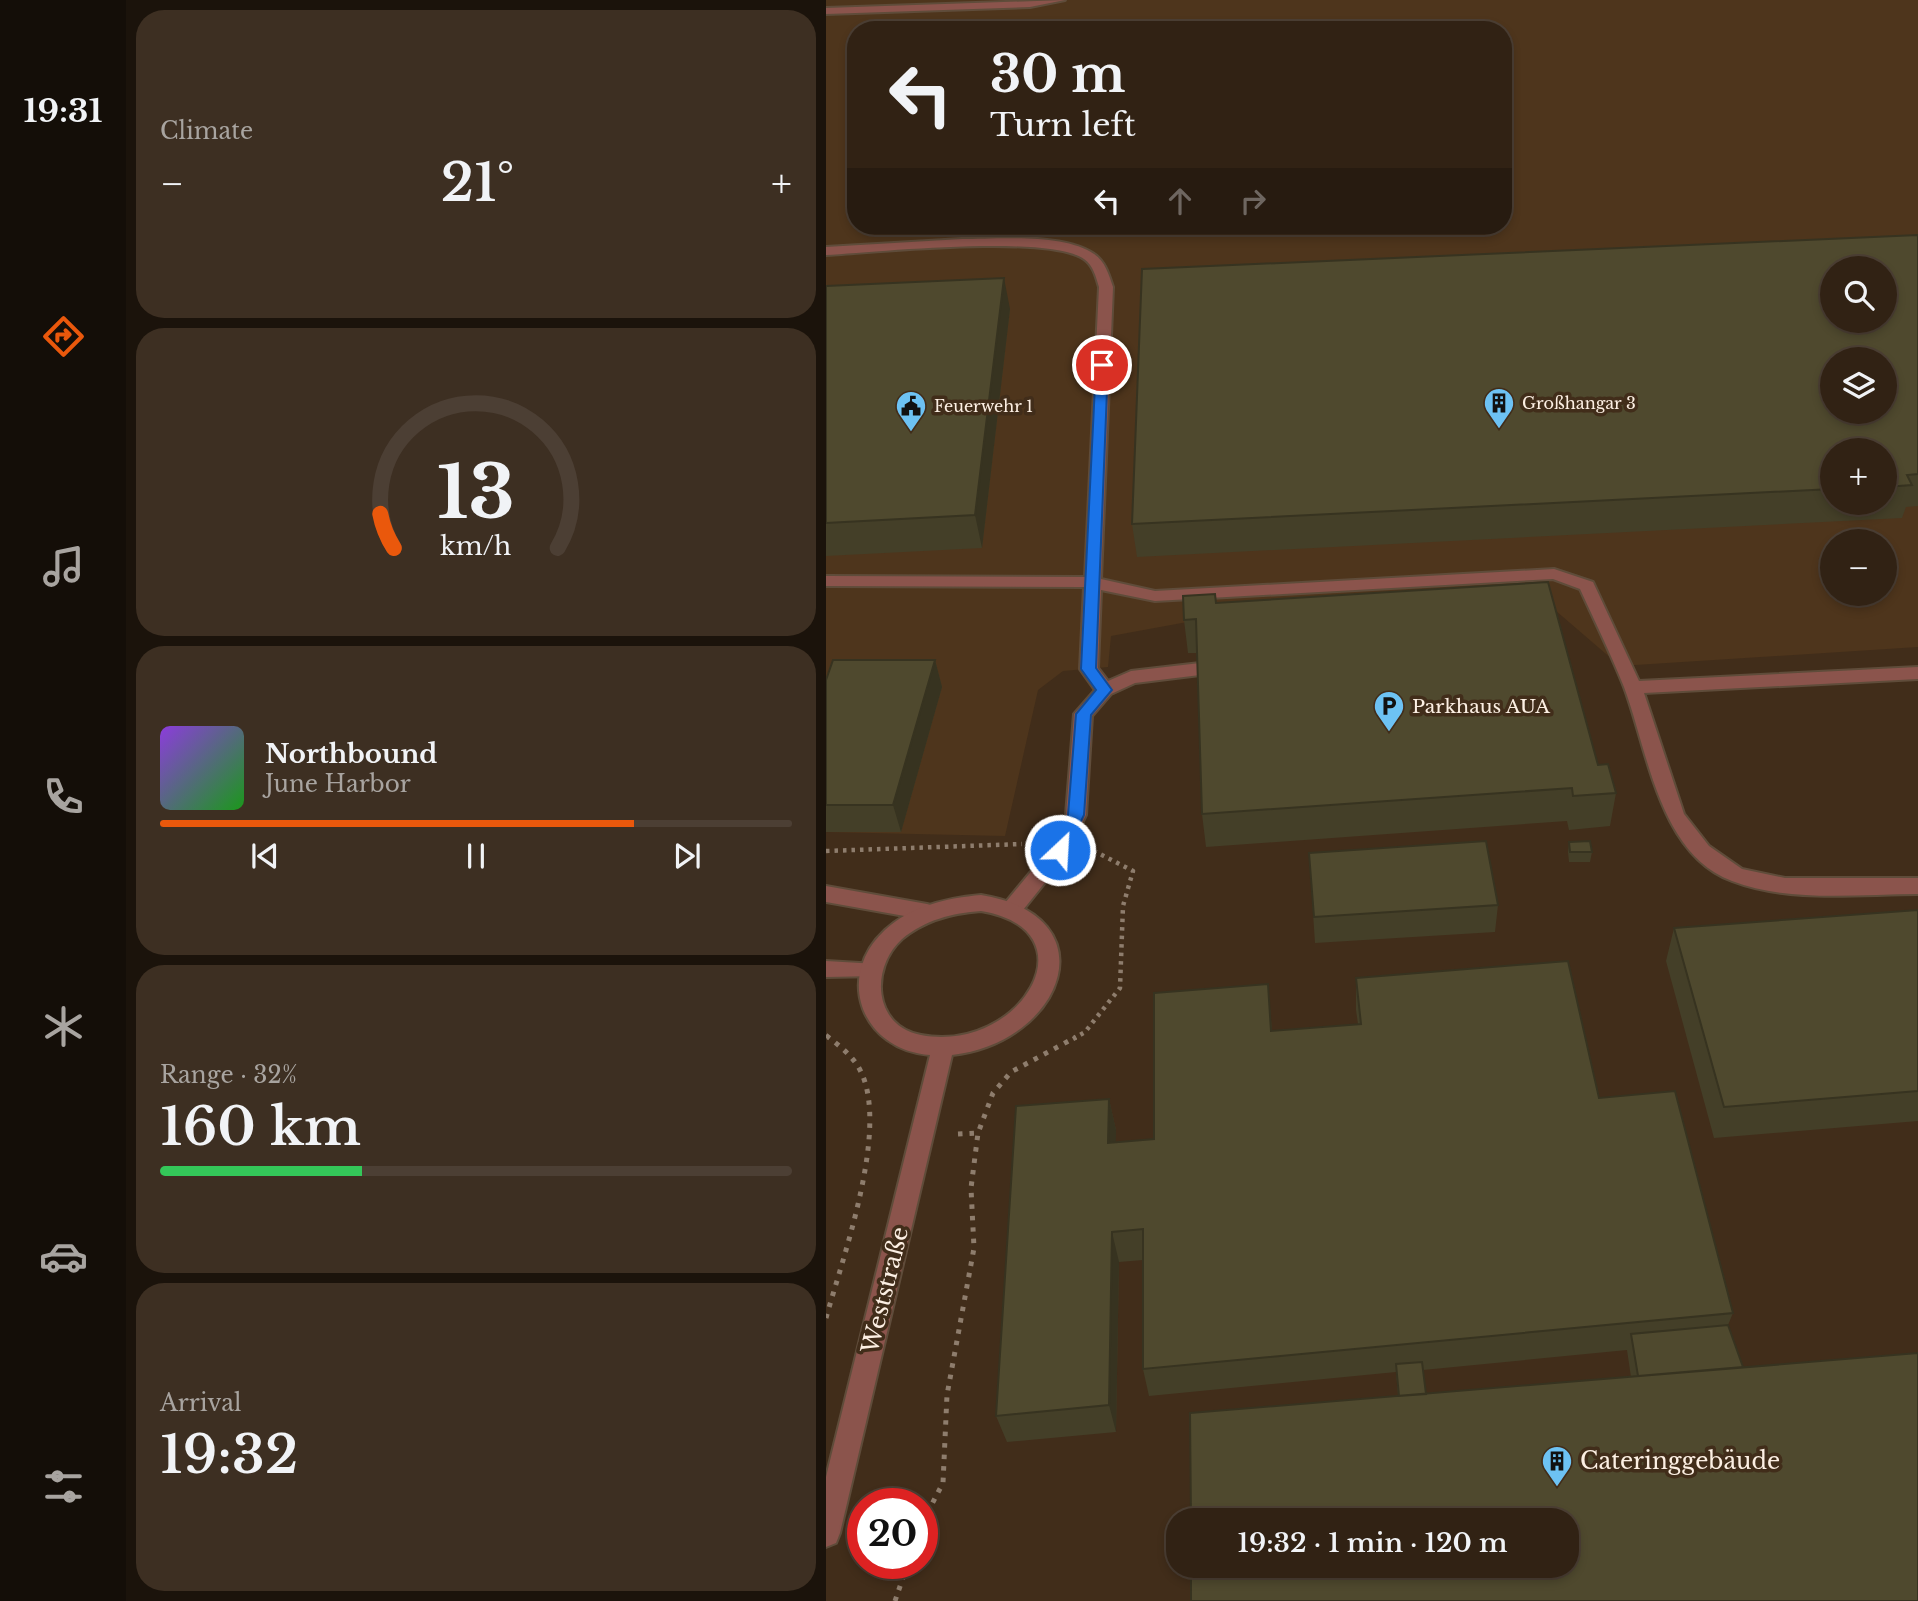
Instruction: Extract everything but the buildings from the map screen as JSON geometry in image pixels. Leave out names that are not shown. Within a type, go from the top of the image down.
[{"type":"street","points":[[826,11],[1030,4],[1060,0]]},
{"type":"street","points":[[826,251],[1029,242],[1063,246],[1086,255],[1100,269],[1106,287],[1090,582],[1089,669],[1105,690]]},
{"type":"street","points":[[1012,909],[1063,843],[1076,815],[1083,714],[1105,690],[1131,677],[1200,669]]},
{"type":"street","points":[[1918,673],[1633,687],[1675,816],[1702,852],[1736,876],[1785,886],[1918,886]]},
{"type":"street","points":[[826,894],[928,912]]},
{"type":"street","points":[[981,903],[1012,909],[1036,925],[1049,949],[1047,983],[1025,1015],[987,1039],[943,1048],[908,1042],[881,1024],[868,998],[870,970],[891,936],[928,912],[948,905],[981,903]]},
{"type":"street","points":[[826,969],[870,970]]},
{"type":"street","name":"Weststraße","points":[[826,1533],[943,1048]]},
{"type":"lane","points":[[826,582],[1090,582],[1155,596],[1554,574],[1587,586],[1633,687]]},
{"type":"path","points":[[826,851],[1063,843],[1099,853],[1133,871],[1123,906],[1120,988],[1085,1032],[1011,1072],[993,1093],[978,1133],[971,1188],[974,1248],[947,1395],[943,1483],[938,1493]]},
{"type":"path","points":[[826,1035],[862,1072],[871,1107],[872,1142],[826,1318]]},
{"type":"path","points":[[895,1601],[903,1579]]},
{"type":"shaded area","points":[[826,0],[1918,0],[1918,647],[1620,666],[1541,598],[1209,618],[1111,636],[1108,667],[1063,671],[1038,690],[1005,836],[826,832]]},
{"type":"place","name":"Großhangar 3","points":[[1499,430]]},
{"type":"place","name":"Feuerwehr 1","points":[[911,433]]},
{"type":"place","name":"Parkhaus AUA","points":[[1389,733]]},
{"type":"place","name":"Cateringgebäude","points":[[1557,1488]]},
{"type":"route","points":[[1060,850],[1076,815],[1083,714],[1105,690],[1089,669],[1090,582],[1102,365]]}]
